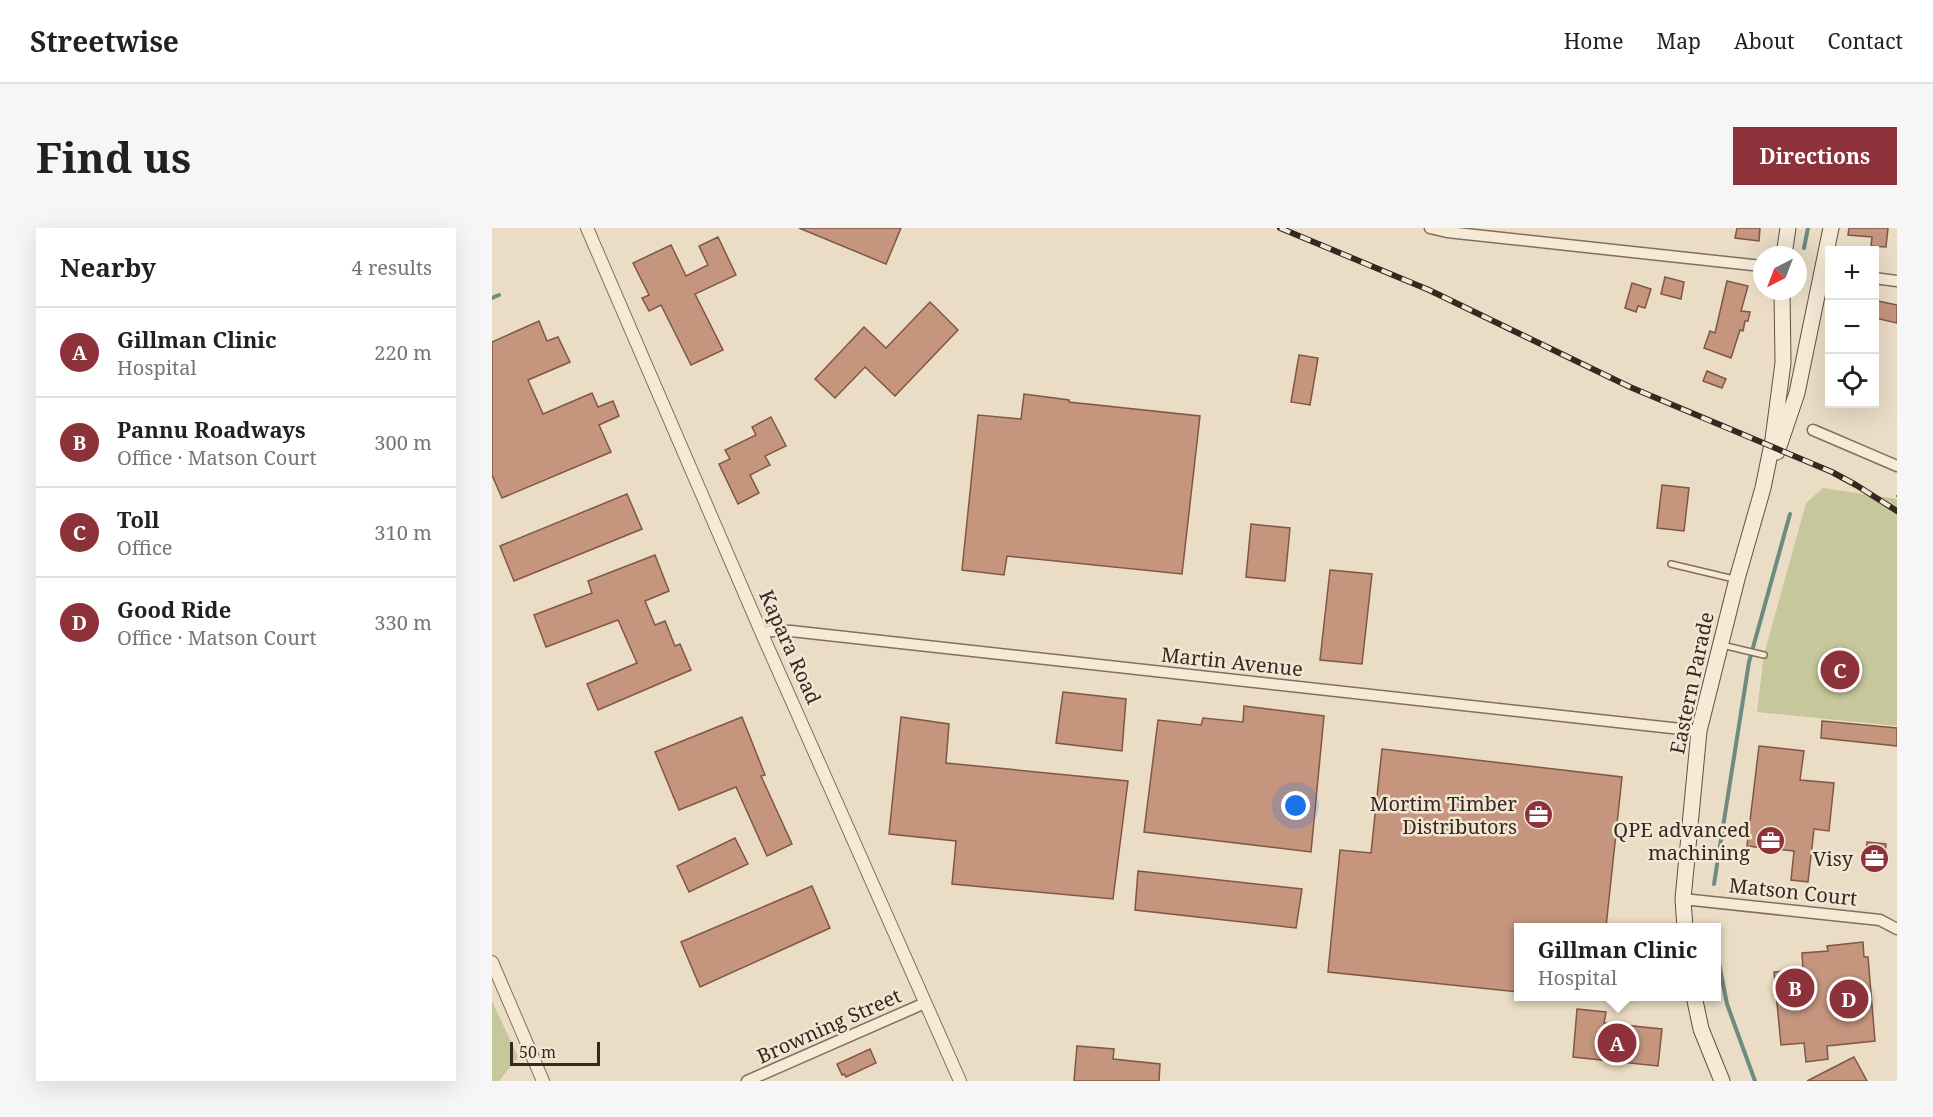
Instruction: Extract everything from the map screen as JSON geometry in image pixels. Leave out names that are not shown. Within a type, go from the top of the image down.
[{"type":"main road","points":[[1785,246],[1788,228]]},
{"type":"main road","name":"Eastern Parade","points":[[1829,246],[1831,228]]},
{"type":"main road","name":"Eastern Parade","points":[[1763,488],[1784,436],[1794,403],[1825,276]]},
{"type":"main road","name":"Eastern Parade","points":[[1685,923],[1683,899],[1699,731],[1737,579],[1763,488],[1779,400],[1783,355],[1782,300]]},
{"type":"main road","points":[[1783,355],[1788,356],[1795,353],[1813,318]]},
{"type":"main road","points":[[1696,1001],[1701,1029],[1722,1081]]},
{"type":"street","name":"Kapara Road","points":[[587,228],[762,634],[960,1081]]},
{"type":"street","points":[[1430,228],[1457,233],[1753,265]]},
{"type":"street","points":[[1879,279],[1897,281]]},
{"type":"street","points":[[1813,430],[1897,466]]},
{"type":"street","name":"Martin Avenue","points":[[762,634],[771,631],[791,631],[1699,731]]},
{"type":"street","name":"Matson Court","points":[[1683,899],[1880,920],[1897,929]]},
{"type":"street","points":[[492,962],[543,1081]]},
{"type":"street","name":"Browning Street","points":[[747,1081],[925,1003]]},
{"type":"lane","points":[[1671,564],[1737,579]]},
{"type":"lane","points":[[1720,644],[1764,655]]},
{"type":"green space","points":[[1823,488],[1897,499],[1897,726],[1757,712],[1764,655],[1806,503]]},
{"type":"green space","points":[[492,1001],[518,1057],[499,1081],[492,1081]]},
{"type":"building","points":[[799,228],[901,228],[886,264]]},
{"type":"building","points":[[1737,228],[1760,228],[1759,241],[1735,238]]},
{"type":"building","points":[[1849,228],[1888,228],[1886,247],[1871,246],[1872,237],[1848,235]]},
{"type":"building","points":[[718,237],[736,275],[695,294],[723,350],[691,365],[661,305],[649,311],[642,298],[649,295],[633,263],[671,245],[686,276],[708,265],[699,246]]},
{"type":"building","points":[[1665,277],[1684,282],[1681,299],[1661,294]]},
{"type":"building","points":[[1727,281],[1748,286],[1741,311],[1750,312],[1743,331],[1740,330],[1731,358],[1704,348],[1710,331],[1715,333]]},
{"type":"building","points":[[1632,283],[1651,289],[1645,308],[1638,306],[1636,312],[1625,308]]},
{"type":"building","points":[[1879,301],[1897,305],[1897,323],[1879,319]]},
{"type":"building","points":[[930,302],[958,330],[895,396],[865,367],[835,398],[815,379],[864,327],[886,348]]},
{"type":"building","points":[[539,321],[547,341],[558,337],[570,362],[528,380],[543,414],[592,393],[598,407],[613,401],[619,416],[599,425],[611,452],[502,498],[492,475],[492,342]]},
{"type":"building","points":[[1299,355],[1318,358],[1310,405],[1291,402]]},
{"type":"building","points":[[1707,371],[1726,379],[1722,388],[1703,381]]},
{"type":"building","points":[[1024,394],[1069,400],[1069,402],[1200,416],[1182,574],[1007,556],[1004,575],[962,570],[978,415],[1021,419]]},
{"type":"building","points":[[771,417],[786,446],[765,456],[770,465],[750,475],[759,493],[738,504],[719,464],[730,459],[725,450],[756,435],[752,427]]},
{"type":"building","points":[[1662,485],[1689,488],[1684,531],[1657,528]]},
{"type":"building","points":[[627,494],[642,529],[514,581],[500,546]]},
{"type":"building","points":[[1251,524],[1290,528],[1285,581],[1246,577]]},
{"type":"building","points":[[655,555],[669,591],[645,601],[655,625],[665,621],[675,646],[680,644],[691,670],[598,710],[587,684],[637,663],[618,620],[546,647],[534,615],[592,593],[588,581]]},
{"type":"building","points":[[1330,570],[1372,574],[1362,664],[1320,660]]},
{"type":"building","points":[[1063,692],[1126,699],[1122,751],[1056,743]]},
{"type":"building","points":[[1244,706],[1324,716],[1311,852],[1144,832],[1158,720],[1201,725],[1203,718],[1243,722]]},
{"type":"building","points":[[742,717],[765,775],[761,776],[792,844],[767,856],[736,787],[679,810],[655,752]]},
{"type":"building","points":[[901,717],[949,724],[946,763],[1128,781],[1113,899],[952,884],[956,841],[889,834]]},
{"type":"building","points":[[1822,721],[1897,728],[1897,746],[1821,738]]},
{"type":"building","points":[[1759,746],[1804,751],[1800,780],[1834,783],[1829,831],[1814,829],[1808,882],[1791,880],[1794,851],[1747,846]]},
{"type":"building","points":[[1382,749],[1622,777],[1606,923],[1514,923],[1514,992],[1328,972],[1340,850],[1371,853]]},
{"type":"building","points":[[735,838],[748,864],[689,892],[677,866]]},
{"type":"building","points":[[1867,842],[1886,844],[1884,863],[1865,861]]},
{"type":"building","points":[[1138,871],[1302,889],[1296,928],[1135,910]]},
{"type":"building","points":[[812,886],[830,928],[700,987],[681,942]]},
{"type":"building","points":[[1863,942],[1864,957],[1868,957],[1875,1041],[1827,1046],[1828,1059],[1806,1062],[1804,1043],[1781,1045],[1774,972],[1803,969],[1802,953],[1828,951],[1827,946]]},
{"type":"building","points":[[1577,1009],[1606,1012],[1604,1023],[1662,1029],[1658,1066],[1573,1057]]},
{"type":"building","points":[[1077,1046],[1114,1049],[1113,1059],[1160,1064],[1159,1081],[1074,1081]]},
{"type":"building","points":[[870,1049],[876,1063],[846,1077],[842,1075],[837,1064]]},
{"type":"building","points":[[1854,1057],[1867,1081],[1807,1081],[1848,1060]]},
{"type":"waterway","points":[[1804,246],[1808,228]]},
{"type":"waterway","points":[[492,298],[499,295]]},
{"type":"waterway","points":[[1714,884],[1749,662],[1790,514]]},
{"type":"waterway","points":[[1721,973],[1727,1004],[1755,1081]]},
{"type":"railway","points":[[1280,228],[1429,290],[1630,387],[1832,472],[1897,511]]},
{"type":"place","name":"Toll","points":[[1840,670]]},
{"type":"place","name":"Mortim Timber Distributors","points":[[1538,815]]},
{"type":"place","name":"QPE advanced machining","points":[[1771,841]]},
{"type":"place","name":"Visy","points":[[1874,859]]},
{"type":"place","name":"Pannu Roadways","points":[[1795,988]]},
{"type":"place","name":"Good Ride","points":[[1849,999]]},
{"type":"place","name":"Gillman Clinic","points":[[1617,1043]]}]
